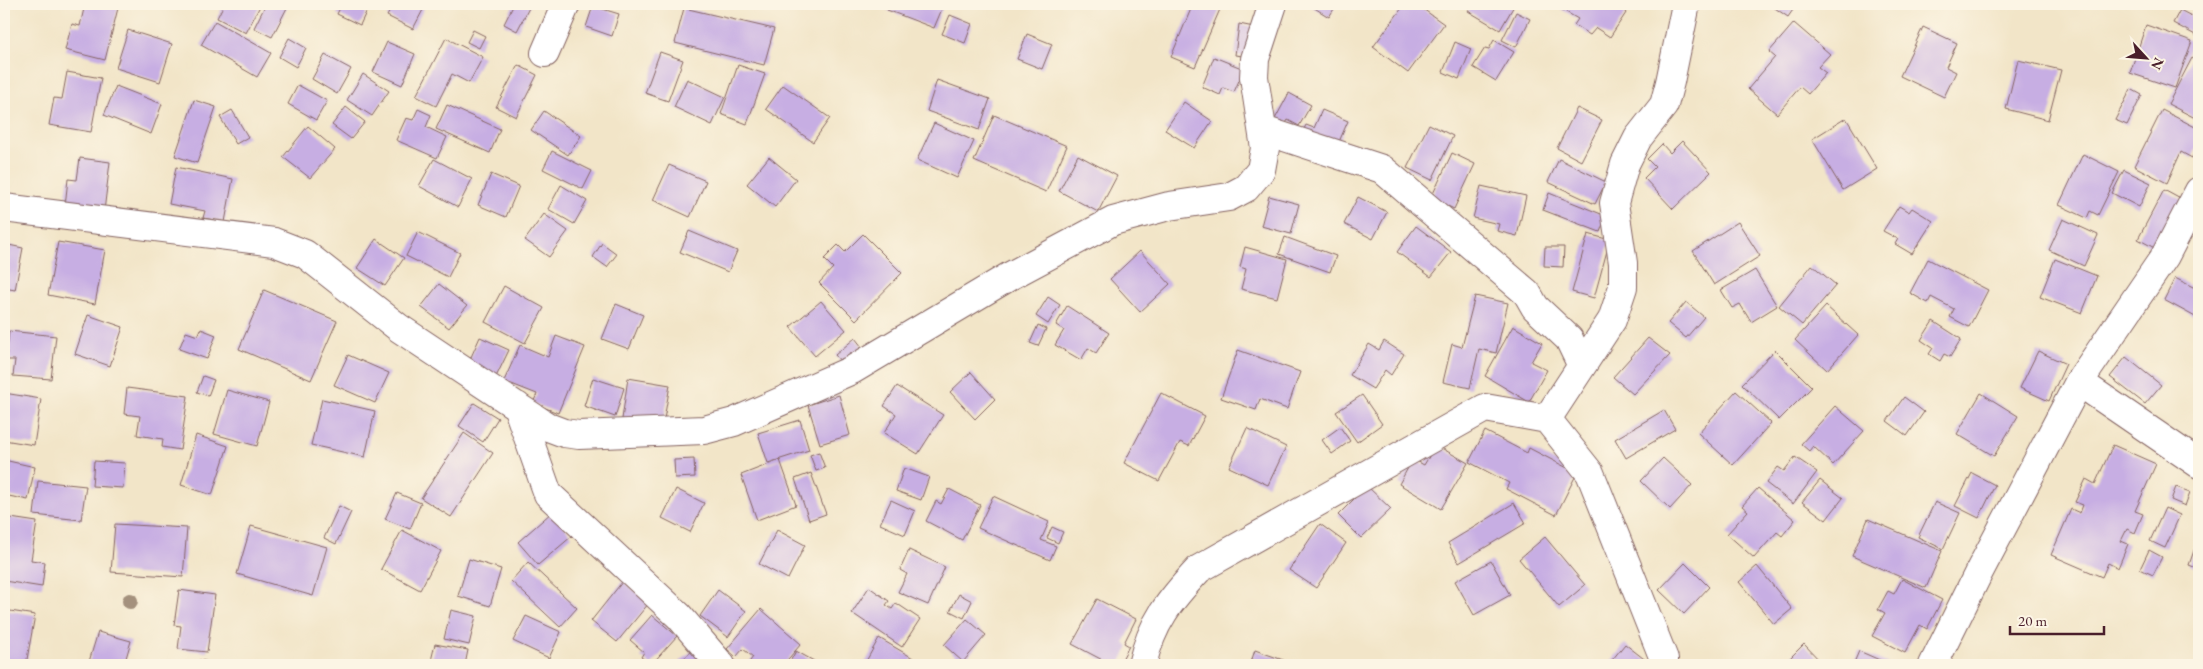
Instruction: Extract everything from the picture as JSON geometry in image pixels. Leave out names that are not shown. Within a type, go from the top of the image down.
[{"type":"street","points":[[545,53],[566,4]]},
{"type":"street","points":[[4,208],[274,242],[290,247],[305,254],[399,328],[548,427],[564,433],[579,435],[704,430],[734,422],[852,370],[1010,276],[1113,221],[1169,206],[1229,197],[1246,188],[1261,170],[1265,148],[1254,77],[1260,44],[1273,4]]},
{"type":"street","points":[[1547,420],[1581,364],[1612,320],[1623,287],[1623,264],[1614,203],[1625,164],[1638,138],[1664,105],[1686,4]]},
{"type":"street","points":[[1263,130],[1382,169],[1527,293],[1535,308],[1569,339],[1581,364]]},
{"type":"street","points":[[1933,665],[1979,572],[2079,382],[2165,256],[2199,191]]},
{"type":"street","points":[[2079,382],[2199,464]]},
{"type":"street","points":[[517,406],[548,494],[679,616],[721,665]]},
{"type":"street","points":[[1142,665],[1154,629],[1170,600],[1199,569],[1486,408],[1547,420],[1590,473],[1664,659],[1664,665]]},
{"type":"building","points":[[85,4],[119,4],[105,60],[65,50],[72,24],[80,26]]},
{"type":"building","points":[[224,4],[261,4],[246,33],[217,18]]},
{"type":"building","points":[[266,4],[289,4],[272,37],[254,28]]},
{"type":"building","points":[[342,4],[370,4],[360,25],[337,14]]},
{"type":"building","points":[[394,4],[426,4],[413,29],[387,16]]},
{"type":"building","points":[[514,4],[531,4],[517,31],[504,24]]},
{"type":"building","points":[[890,4],[944,4],[934,28],[887,10]]},
{"type":"building","points":[[1193,4],[1212,4],[1221,7],[1195,67],[1171,57]]},
{"type":"building","points":[[1308,4],[1337,4],[1329,17]]},
{"type":"building","points":[[1405,4],[1416,4],[1444,24],[1408,73],[1373,47]]},
{"type":"building","points":[[1473,4],[1515,4],[1500,30],[1468,11]]},
{"type":"building","points":[[1564,4],[1618,4],[1628,10],[1610,37],[1596,28],[1590,35],[1574,25],[1578,19],[1561,9]]},
{"type":"building","points":[[1769,4],[1797,4],[1788,17]]},
{"type":"building","points":[[593,6],[619,14],[612,36],[586,27]]},
{"type":"building","points":[[684,8],[774,29],[764,65],[675,43]]},
{"type":"building","points":[[2180,10],[2199,20],[2199,37],[2173,23]]},
{"type":"building","points":[[1516,12],[1530,19],[1516,47],[1502,40]]},
{"type":"building","points":[[950,15],[972,24],[965,43],[942,34]]},
{"type":"building","points":[[215,21],[271,53],[257,77],[201,45]]},
{"type":"building","points":[[1794,23],[1830,54],[1818,67],[1826,73],[1808,94],[1800,87],[1777,114],[1748,89],[1775,57],[1769,52]]},
{"type":"building","points":[[1239,24],[1254,27],[1250,57],[1235,55]]},
{"type":"building","points":[[2146,25],[2192,41],[2175,88],[2130,73]]},
{"type":"building","points":[[1923,27],[1957,43],[1946,67],[1956,72],[1944,97],[1900,76]]},
{"type":"building","points":[[128,30],[172,44],[160,82],[116,68]]},
{"type":"building","points":[[473,30],[485,36],[479,48],[467,42]]},
{"type":"building","points":[[1027,34],[1052,44],[1042,69],[1017,59]]},
{"type":"building","points":[[289,38],[306,48],[296,67],[279,57]]},
{"type":"building","points":[[446,38],[483,57],[469,83],[452,74],[436,106],[416,96]]},
{"type":"building","points":[[1494,40],[1514,52],[1496,81],[1473,67],[1485,48],[1489,49]]},
{"type":"building","points":[[387,42],[415,54],[402,85],[373,72]]},
{"type":"building","points":[[1455,42],[1471,49],[1459,79],[1443,72]]},
{"type":"building","points":[[660,52],[683,60],[668,101],[645,93]]},
{"type":"building","points":[[325,55],[351,69],[337,94],[312,79]]},
{"type":"building","points":[[1214,57],[1244,69],[1234,92],[1223,88],[1220,95],[1202,87]]},
{"type":"building","points":[[2192,58],[2199,62],[2199,120],[2168,104]]},
{"type":"building","points":[[2018,60],[2061,70],[2048,120],[2006,109]]},
{"type":"building","points":[[518,65],[537,75],[516,117],[496,107]]},
{"type":"building","points":[[738,65],[765,74],[747,124],[721,114]]},
{"type":"building","points":[[67,72],[101,78],[91,132],[49,125],[54,98],[62,99]]},
{"type":"building","points":[[363,74],[389,91],[372,116],[347,100]]},
{"type":"building","points":[[687,79],[725,97],[712,125],[674,107]]},
{"type":"building","points":[[937,80],[990,99],[979,130],[927,111]]},
{"type":"building","points":[[298,85],[327,101],[316,120],[288,104]]},
{"type":"building","points":[[783,85],[830,118],[813,142],[766,109]]},
{"type":"building","points":[[116,86],[162,104],[151,134],[104,115]]},
{"type":"building","points":[[2131,89],[2142,95],[2127,125],[2115,120]]},
{"type":"building","points":[[1289,93],[1311,105],[1299,126],[1288,120],[1284,126],[1274,121]]},
{"type":"building","points":[[194,100],[216,107],[197,163],[175,156]]},
{"type":"building","points":[[1184,102],[1212,121],[1194,148],[1165,130]]},
{"type":"building","points":[[447,105],[500,129],[490,153],[436,129]]},
{"type":"building","points":[[346,107],[365,122],[351,139],[332,125]]},
{"type":"building","points":[[1577,108],[1602,120],[1581,161],[1557,148]]},
{"type":"building","points":[[418,109],[431,115],[426,127],[447,137],[437,158],[396,140],[406,118],[413,120]]},
{"type":"building","points":[[232,110],[248,137],[236,144],[220,117]]},
{"type":"building","points":[[1322,110],[1348,121],[1338,144],[1303,131],[1306,125],[1314,128]]},
{"type":"building","points":[[2162,110],[2199,129],[2199,143],[2192,158],[2181,152],[2167,183],[2134,166]]},
{"type":"building","points":[[544,111],[581,136],[568,155],[531,130]]},
{"type":"building","points":[[994,115],[1067,146],[1046,192],[974,161]]},
{"type":"building","points":[[1846,118],[1877,169],[1843,190],[1812,139]]},
{"type":"building","points":[[934,123],[974,141],[957,178],[917,160]]},
{"type":"building","points":[[1429,124],[1453,136],[1432,180],[1407,168]]},
{"type":"building","points":[[308,126],[335,149],[310,178],[283,157]]},
{"type":"building","points":[[1682,141],[1711,172],[1673,209],[1644,178],[1655,167],[1647,159],[1662,144],[1670,153]]},
{"type":"building","points":[[552,151],[592,171],[583,189],[543,169]]},
{"type":"building","points":[[1452,153],[1475,164],[1454,209],[1431,198]]},
{"type":"building","points":[[2083,154],[2119,172],[2098,215],[2090,211],[2087,218],[2059,205]]},
{"type":"building","points":[[1078,155],[1117,176],[1098,212],[1059,191]]},
{"type":"building","points":[[769,157],[796,179],[775,207],[747,184]]},
{"type":"building","points":[[80,158],[110,162],[104,211],[65,206],[68,179],[77,180]]},
{"type":"building","points":[[434,159],[472,179],[458,207],[419,186]]},
{"type":"building","points":[[1559,159],[1606,182],[1595,204],[1548,182]]},
{"type":"building","points":[[669,165],[706,181],[690,217],[653,200]]},
{"type":"building","points":[[176,167],[233,179],[225,222],[203,218],[205,211],[169,204]]},
{"type":"building","points":[[2124,170],[2151,183],[2139,207],[2112,193]]},
{"type":"building","points":[[491,174],[519,186],[506,217],[478,205]]},
{"type":"building","points":[[561,185],[587,201],[574,224],[548,209]]},
{"type":"building","points":[[1481,186],[1526,196],[1517,236],[1497,231],[1499,224],[1473,218]]},
{"type":"building","points":[[2164,190],[2186,202],[2160,251],[2138,239]]},
{"type":"building","points":[[1549,193],[1606,216],[1600,232],[1543,210]]},
{"type":"building","points":[[1269,196],[1299,204],[1291,234],[1261,226]]},
{"type":"building","points":[[1358,197],[1387,212],[1373,239],[1344,224]]},
{"type":"building","points":[[1899,206],[1909,212],[1912,208],[1933,221],[1912,254],[1895,244],[1898,239],[1883,231]]},
{"type":"building","points":[[544,214],[568,231],[549,257],[525,240]]},
{"type":"building","points":[[2063,219],[2098,235],[2084,266],[2049,250]]},
{"type":"building","points":[[1738,222],[1760,256],[1714,285],[1693,251]]},
{"type":"building","points":[[1416,226],[1451,252],[1431,277],[1397,252]]},
{"type":"building","points":[[689,231],[737,251],[728,272],[680,252]]},
{"type":"building","points":[[418,232],[460,253],[448,277],[406,256]]},
{"type":"building","points":[[863,234],[902,273],[856,320],[819,283],[833,268],[824,259],[838,245],[845,252]]},
{"type":"building","points":[[1588,234],[1610,240],[1594,298],[1572,292]]},
{"type":"building","points":[[1285,237],[1336,256],[1330,272],[1279,254]]},
{"type":"building","points":[[376,239],[404,258],[385,286],[357,268]]},
{"type":"building","points":[[58,242],[105,250],[95,304],[48,295]]},
{"type":"building","points":[[602,243],[617,254],[607,267],[593,257]]},
{"type":"building","points":[[4,244],[23,248],[15,290],[4,288]]},
{"type":"building","points":[[1245,247],[1287,259],[1277,298],[1241,289],[1246,269],[1240,267]]},
{"type":"building","points":[[1545,247],[1564,247],[1563,267],[1544,266]]},
{"type":"building","points":[[1140,251],[1170,284],[1140,312],[1110,279]]},
{"type":"building","points":[[1928,259],[1988,290],[1969,327],[1950,317],[1954,309],[1931,297],[1928,303],[1910,293]]},
{"type":"building","points":[[2055,259],[2097,276],[2082,313],[2040,297]]},
{"type":"building","points":[[1812,265],[1836,285],[1802,325],[1779,306]]},
{"type":"building","points":[[1755,270],[1777,306],[1751,322],[1740,304],[1732,308],[1721,290]]},
{"type":"building","points":[[2175,278],[2199,290],[2199,319],[2164,300]]},
{"type":"building","points":[[439,284],[467,306],[449,328],[421,307]]},
{"type":"building","points":[[504,286],[544,308],[525,343],[485,322]]},
{"type":"building","points":[[264,290],[337,321],[311,380],[239,349]]},
{"type":"building","points":[[1475,296],[1508,303],[1496,353],[1479,349],[1470,388],[1443,382],[1452,344],[1462,347]]},
{"type":"building","points":[[1048,297],[1060,305],[1048,324],[1036,316]]},
{"type":"building","points":[[821,301],[846,330],[815,356],[790,327]]},
{"type":"building","points":[[1686,302],[1704,317],[1686,338],[1668,323]]},
{"type":"building","points":[[616,304],[643,315],[629,349],[602,339]]},
{"type":"building","points":[[1067,306],[1109,333],[1096,353],[1088,348],[1081,360],[1055,345],[1064,330],[1056,325]]},
{"type":"building","points":[[1826,306],[1858,335],[1827,370],[1795,340]]},
{"type":"building","points":[[88,315],[123,327],[110,366],[75,354]]},
{"type":"building","points":[[1933,321],[1961,339],[1950,357],[1944,354],[1940,361],[1929,354],[1933,348],[1921,340]]},
{"type":"building","points":[[1038,325],[1046,329],[1038,346],[1030,343]]},
{"type":"building","points":[[1513,326],[1542,343],[1531,362],[1547,370],[1529,402],[1485,376]]},
{"type":"building","points":[[201,329],[216,335],[207,359],[179,349],[186,332],[198,336]]},
{"type":"building","points":[[9,331],[56,336],[51,379],[13,376],[15,360],[6,360]]},
{"type":"building","points":[[556,336],[585,347],[558,413],[533,403],[537,394],[504,381],[520,345],[548,357]]},
{"type":"building","points":[[480,337],[509,350],[495,379],[467,366]]},
{"type":"building","points":[[855,338],[862,347],[842,363],[835,355]]},
{"type":"building","points":[[1648,338],[1670,355],[1633,394],[1613,377]]},
{"type":"building","points":[[1384,341],[1404,354],[1391,375],[1385,370],[1373,389],[1350,375],[1369,344],[1379,350]]},
{"type":"building","points":[[1238,350],[1300,372],[1287,409],[1260,399],[1256,410],[1221,398]]},
{"type":"building","points":[[1775,350],[1812,387],[1779,420],[1742,384]]},
{"type":"building","points":[[2038,351],[2066,364],[2049,401],[2020,388]]},
{"type":"building","points":[[348,355],[389,373],[375,403],[334,385]]},
{"type":"building","points":[[2126,357],[2161,385],[2145,404],[2110,377]]},
{"type":"building","points":[[971,372],[995,399],[975,419],[950,392]]},
{"type":"building","points":[[203,376],[214,380],[208,396],[197,392]]},
{"type":"building","points":[[593,378],[624,388],[615,417],[584,406]]},
{"type":"building","points":[[628,378],[670,385],[663,425],[622,419]]},
{"type":"building","points":[[897,386],[943,415],[918,454],[884,433],[896,414],[884,406]]},
{"type":"building","points":[[127,388],[188,396],[180,450],[162,447],[163,439],[137,435],[140,416],[124,414]]},
{"type":"building","points":[[227,390],[269,402],[257,446],[214,434]]},
{"type":"building","points":[[1736,391],[1771,423],[1733,465],[1698,433]]},
{"type":"building","points":[[4,393],[41,399],[34,445],[4,440]]},
{"type":"building","points":[[1161,393],[1205,416],[1189,446],[1180,442],[1159,481],[1124,463]]},
{"type":"building","points":[[1981,393],[2018,416],[1994,456],[1957,434]]},
{"type":"building","points":[[839,395],[850,435],[820,444],[808,405]]},
{"type":"building","points":[[1362,395],[1382,424],[1357,442],[1336,412]]},
{"type":"building","points":[[1904,397],[1924,412],[1907,436],[1887,421]]},
{"type":"building","points":[[322,399],[375,411],[365,457],[311,445]]},
{"type":"building","points":[[474,403],[498,418],[483,442],[459,426]]},
{"type":"building","points":[[1835,406],[1864,431],[1833,465],[1813,446],[1809,451],[1801,444]]},
{"type":"building","points":[[1664,410],[1675,429],[1626,458],[1615,439]]},
{"type":"building","points":[[800,420],[809,450],[768,463],[758,433]]},
{"type":"building","points":[[1340,427],[1350,441],[1332,454],[1322,440]]},
{"type":"building","points":[[1247,428],[1286,447],[1268,485],[1229,467]]},
{"type":"building","points":[[1485,431],[1527,453],[1529,448],[1577,473],[1556,515],[1506,489],[1509,483],[1469,462]]},
{"type":"building","points":[[464,433],[493,453],[451,517],[421,498]]},
{"type":"building","points":[[196,435],[228,446],[212,495],[181,485]]},
{"type":"building","points":[[1436,445],[1468,463],[1441,509],[1399,484],[1413,459],[1424,465]]},
{"type":"building","points":[[2113,445],[2156,464],[2135,511],[2143,514],[2135,533],[2127,529],[2121,541],[2128,544],[2118,568],[2108,563],[2102,577],[2051,555],[2071,509],[2080,513],[2083,505],[2075,502],[2086,479],[2095,484]]},
{"type":"building","points":[[819,452],[825,468],[816,471],[810,455]]},
{"type":"building","points":[[1795,457],[1817,472],[1793,504],[1766,483],[1778,467],[1784,471]]},
{"type":"building","points":[[1663,458],[1692,485],[1670,509],[1641,481]]},
{"type":"building","points":[[694,459],[695,477],[675,478],[674,460]]},
{"type":"building","points":[[4,460],[35,467],[28,500],[4,495]]},
{"type":"building","points":[[780,460],[796,505],[757,520],[741,475]]},
{"type":"building","points":[[94,461],[125,463],[123,488],[92,486]]},
{"type":"building","points":[[904,468],[929,477],[921,500],[896,491]]},
{"type":"building","points":[[811,473],[826,514],[809,520],[795,479]]},
{"type":"building","points":[[1972,473],[1995,485],[1979,518],[1955,506]]},
{"type":"building","points":[[1820,480],[1843,498],[1826,520],[1802,502]]},
{"type":"building","points":[[38,481],[86,486],[81,520],[34,515]]},
{"type":"building","points":[[1367,486],[1391,509],[1361,538],[1338,515]]},
{"type":"building","points":[[2176,487],[2190,492],[2185,506],[2171,500]]},
{"type":"building","points":[[1758,488],[1795,520],[1782,536],[1777,532],[1754,558],[1727,534],[1748,511],[1742,506]]},
{"type":"building","points":[[676,489],[704,503],[690,532],[662,518]]},
{"type":"building","points":[[949,489],[980,505],[962,540],[926,521],[936,501],[941,504]]},
{"type":"building","points":[[397,493],[421,503],[410,529],[385,519]]},
{"type":"building","points":[[993,496],[1049,522],[1041,540],[1056,546],[1050,560],[978,528]]},
{"type":"building","points":[[891,500],[915,511],[905,535],[880,524]]},
{"type":"building","points":[[1935,502],[1960,513],[1943,549],[1918,537]]},
{"type":"building","points":[[1514,503],[1526,523],[1459,563],[1448,543]]},
{"type":"building","points":[[339,506],[351,512],[336,544],[324,538]]},
{"type":"building","points":[[2165,508],[2180,515],[2165,548],[2150,541]]},
{"type":"building","points":[[552,512],[572,536],[538,565],[518,542]]},
{"type":"building","points":[[4,517],[37,522],[31,560],[45,562],[42,587],[4,581]]},
{"type":"building","points":[[1868,519],[1942,551],[1926,588],[1852,556]]},
{"type":"building","points":[[115,524],[187,528],[183,577],[111,572]]},
{"type":"building","points":[[1320,524],[1346,543],[1316,588],[1289,570]]},
{"type":"building","points":[[251,526],[327,547],[313,596],[237,574]]},
{"type":"building","points":[[1052,527],[1063,532],[1058,543],[1047,538]]},
{"type":"building","points":[[402,530],[441,551],[420,590],[381,569]]},
{"type":"building","points":[[777,530],[805,545],[788,579],[759,564]]},
{"type":"building","points":[[2199,536],[2199,569],[2189,565]]},
{"type":"building","points":[[1545,537],[1585,585],[1559,607],[1519,559]]},
{"type":"building","points":[[909,550],[945,567],[928,605],[898,592],[907,574],[900,570]]},
{"type":"building","points":[[2149,550],[2162,557],[2153,575],[2140,569]]},
{"type":"building","points":[[469,559],[501,569],[490,606],[458,596]]},
{"type":"building","points":[[1491,561],[1510,595],[1474,615],[1455,581]]},
{"type":"building","points":[[528,562],[577,608],[560,627],[511,581]]},
{"type":"building","points":[[1685,563],[1709,587],[1684,614],[1659,590]]},
{"type":"building","points":[[1757,566],[1792,609],[1774,624],[1739,582]]},
{"type":"building","points":[[1902,579],[1942,600],[1927,629],[1920,625],[1905,653],[1872,636],[1885,613],[1878,609],[1888,591],[1894,594]]},
{"type":"building","points":[[623,581],[649,603],[617,642],[591,621]]},
{"type":"building","points":[[869,587],[889,601],[886,605],[892,609],[896,603],[920,619],[902,647],[852,613]]},
{"type":"building","points":[[179,590],[215,595],[207,652],[178,649],[181,626],[174,625]]},
{"type":"building","points":[[718,590],[746,611],[728,637],[700,616]]},
{"type":"building","points":[[959,594],[972,601],[964,618],[950,611]]},
{"type":"building","points":[[1097,599],[1136,619],[1124,643],[1129,646],[1119,665],[1112,665],[1072,644]]},
{"type":"building","points":[[761,609],[801,644],[783,665],[747,665],[753,657],[743,649],[736,657],[727,649]]},
{"type":"building","points":[[4,610],[35,615],[26,665],[4,665]]},
{"type":"building","points":[[451,610],[476,616],[469,645],[444,639]]},
{"type":"building","points":[[652,615],[677,636],[651,665],[641,657],[644,652],[630,640]]},
{"type":"building","points":[[526,616],[561,632],[549,658],[513,641]]},
{"type":"building","points":[[967,619],[986,635],[963,662],[944,645]]},
{"type":"building","points":[[98,632],[131,641],[124,665],[88,665]]},
{"type":"building","points":[[879,638],[913,658],[909,665],[864,665]]},
{"type":"building","points":[[435,644],[468,650],[465,665],[430,665]]},
{"type":"building","points":[[1625,644],[1648,662],[1646,665],[1608,665]]},
{"type":"building","points":[[1804,644],[1822,663],[1819,665],[1792,665],[1788,660]]},
{"type":"building","points":[[695,648],[708,665],[677,665]]},
{"type":"building","points":[[1255,650],[1297,665],[1250,665]]},
{"type":"building","points":[[796,651],[821,665],[788,665]]},
{"type":"building","points":[[1859,651],[1891,665],[1853,665]]},
{"type":"building","points":[[199,660],[220,664],[220,665],[198,665]]}]
